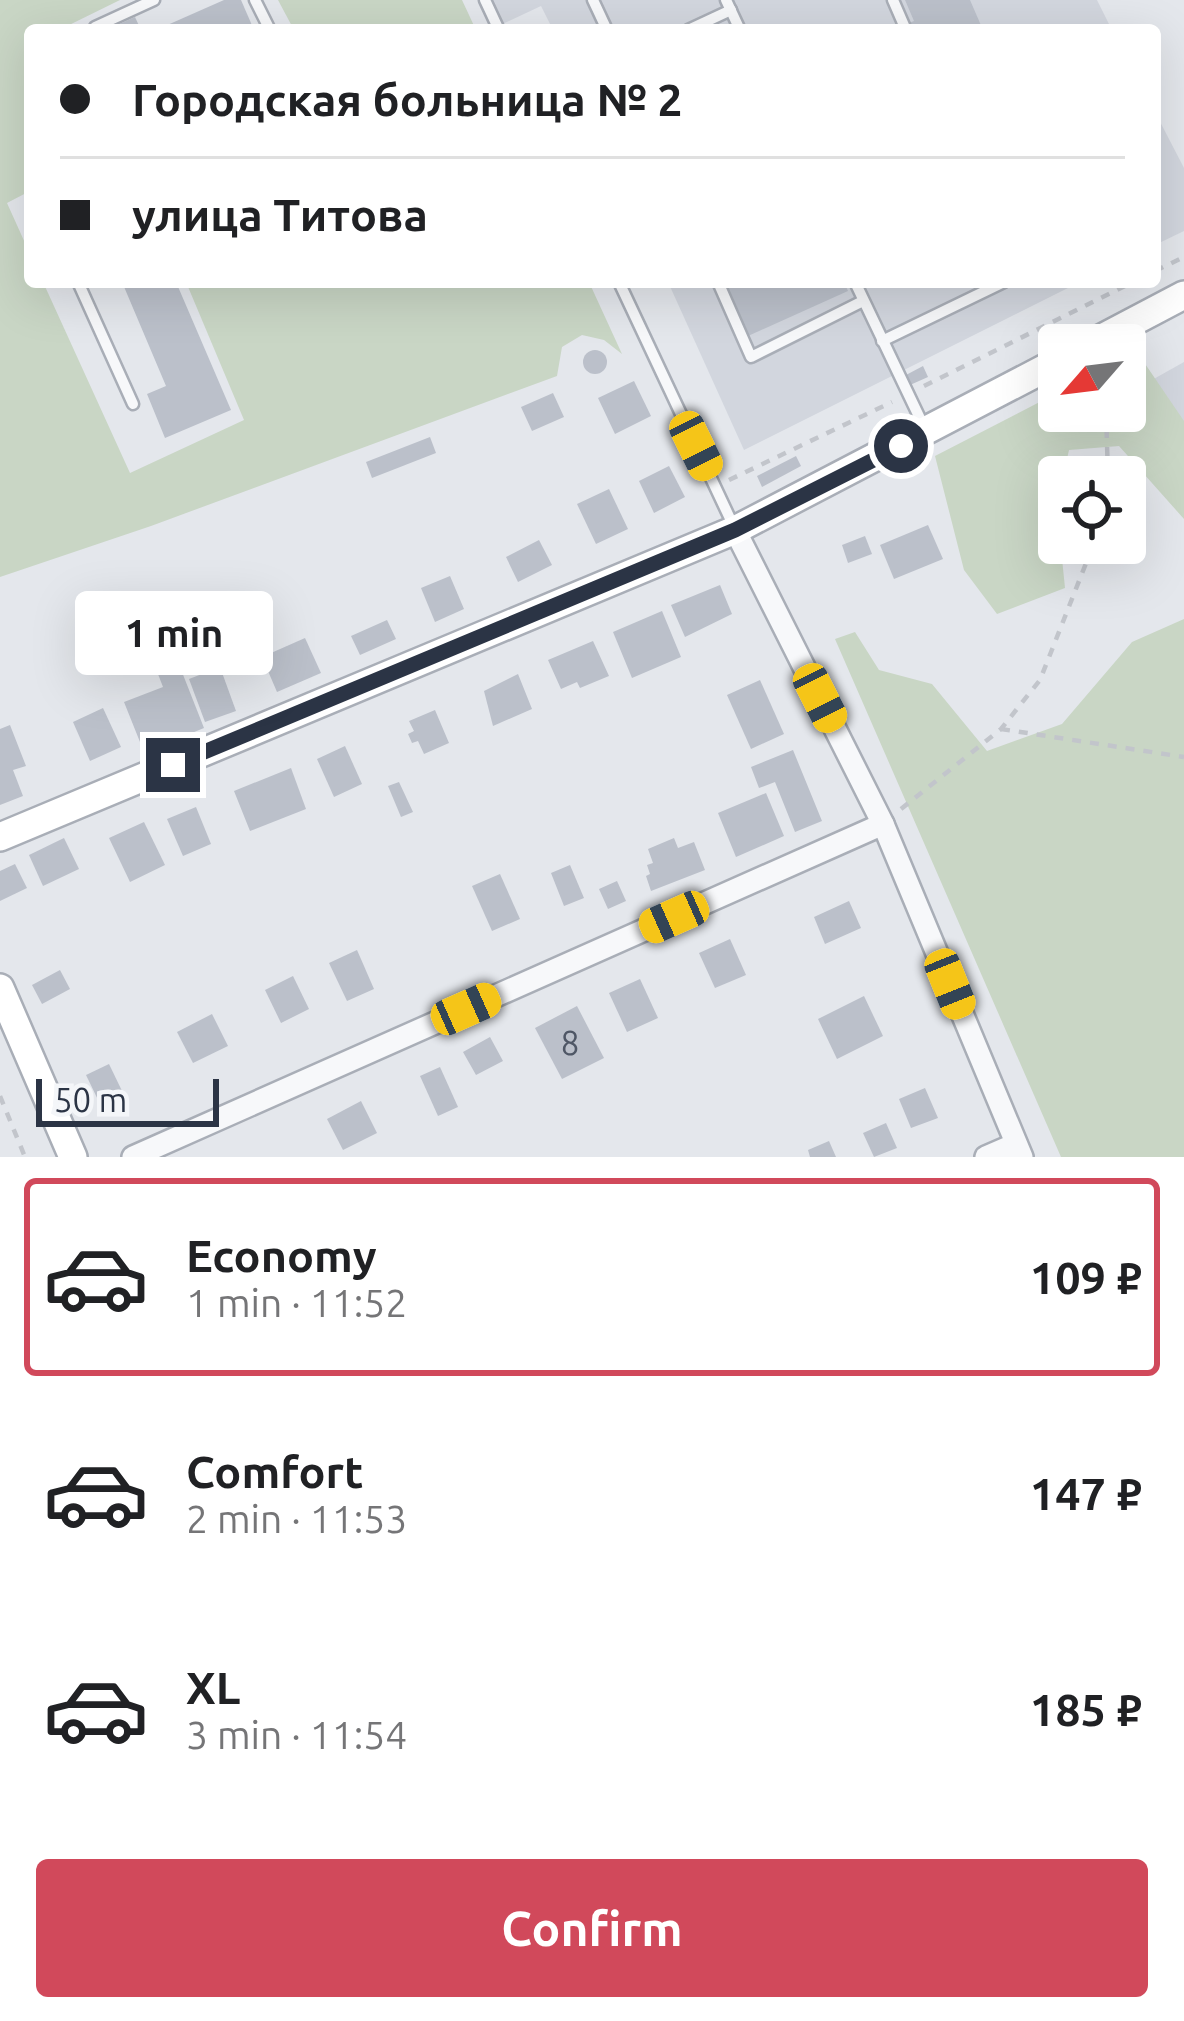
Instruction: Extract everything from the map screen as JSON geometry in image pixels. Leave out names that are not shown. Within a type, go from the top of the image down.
[{"type":"street","points":[[1129,324],[1184,295]]},
{"type":"street","points":[[0,837],[735,530],[1038,372]]},
{"type":"street","points":[[735,530],[883,824],[1019,1150],[986,1157]]},
{"type":"street","points":[[133,1157],[883,824]]},
{"type":"street","points":[[0,988],[73,1157]]},
{"type":"lane","points":[[102,24],[154,0]]},
{"type":"lane","points":[[698,24],[728,5]]},
{"type":"lane","points":[[81,288],[134,404]]},
{"type":"lane","points":[[622,288],[735,530]]},
{"type":"lane","points":[[721,288],[751,357],[863,301]]},
{"type":"lane","points":[[857,288],[926,432]]},
{"type":"lane","points":[[882,341],[992,288]]},
{"type":"path","points":[[715,486],[1121,288]]},
{"type":"path","points":[[883,824],[1001,729],[1040,680],[1086,564]]},
{"type":"path","points":[[1001,729],[1184,757]]},
{"type":"path","points":[[0,1096],[25,1157]]},
{"type":"shaded area","points":[[478,0],[1097,0],[1109,24],[550,24],[541,6],[503,24],[490,24]]},
{"type":"shaded area","points":[[1161,124],[1184,168],[1184,231],[1161,242]]},
{"type":"shaded area","points":[[671,288],[1068,288],[744,450]]},
{"type":"shaded area","points":[[1184,362],[1184,465],[1146,408],[1146,383]]},
{"type":"green space","points":[[0,0],[120,0],[71,24],[24,24],[24,194],[7,203],[24,241],[24,288],[46,288],[130,473],[244,420],[189,288],[592,288],[622,354],[604,340],[582,335],[562,347],[557,376],[0,577]]},
{"type":"green space","points":[[278,0],[462,0],[473,24],[291,24]]},
{"type":"green space","points":[[1146,365],[1184,421],[1184,519],[1146,476],[1146,456],[1128,456],[1119,446],[1069,450],[1068,456],[1038,456],[1038,564],[1063,564],[1065,588],[997,614],[964,570],[935,456],[1038,403],[1038,432],[1146,432]]},
{"type":"green space","points":[[1184,619],[1184,1157],[1061,1157],[835,639],[855,632],[879,670],[932,684],[987,751],[1062,724],[1132,642]]},
{"type":"building","points":[[224,0],[241,0],[251,24],[170,24]]},
{"type":"building","points":[[905,0],[970,0],[980,24],[909,23],[914,21]]},
{"type":"building","points":[[125,288],[179,288],[231,410],[165,438],[147,394],[166,386]]},
{"type":"building","points":[[727,288],[847,288],[848,291],[748,336]]},
{"type":"building","points":[[595,350],[607,362],[595,374],[583,362]]},
{"type":"building","points":[[923,366],[928,377],[910,385],[906,375]]},
{"type":"building","points":[[634,381],[651,416],[615,434],[598,398]]},
{"type":"building","points":[[553,393],[564,417],[532,431],[521,407]]},
{"type":"building","points":[[430,437],[436,453],[372,478],[366,462]]},
{"type":"building","points":[[796,456],[801,466],[762,487],[757,476]]},
{"type":"building","points":[[669,466],[685,497],[654,513],[639,481]]},
{"type":"building","points":[[609,489],[628,529],[596,544],[577,504]]},
{"type":"building","points":[[928,525],[943,559],[894,579],[880,545]]},
{"type":"building","points":[[865,536],[872,554],[848,563],[842,545]]},
{"type":"building","points":[[539,540],[552,565],[518,582],[506,557]]},
{"type":"building","points":[[450,576],[464,609],[435,622],[421,588]]},
{"type":"building","points":[[720,585],[732,614],[685,637],[671,605]]},
{"type":"building","points":[[158,611],[204,728],[165,744],[161,734],[140,742],[124,702],[163,687],[137,620]]},
{"type":"building","points":[[662,611],[681,657],[632,678],[613,632]]},
{"type":"building","points":[[387,620],[396,639],[360,655],[351,636]]},
{"type":"building","points":[[305,638],[321,673],[277,692],[262,657]]},
{"type":"building","points":[[593,641],[609,676],[580,688],[577,682],[561,689],[548,660]]},
{"type":"building","points":[[220,667],[236,711],[205,722],[189,679]]},
{"type":"building","points":[[518,674],[532,709],[493,726],[484,691]]},
{"type":"building","points":[[760,680],[784,734],[751,749],[727,695]]},
{"type":"building","points":[[103,708],[121,747],[90,761],[73,722]]},
{"type":"building","points":[[435,710],[449,743],[424,754],[418,741],[412,743],[408,734],[414,731],[409,721]]},
{"type":"building","points":[[10,725],[26,766],[13,770],[23,796],[0,805],[0,729]]},
{"type":"building","points":[[345,746],[362,784],[334,797],[317,759]]},
{"type":"building","points":[[793,750],[822,821],[795,832],[775,782],[759,788],[751,767]]},
{"type":"building","points":[[291,768],[306,809],[250,831],[234,791]]},
{"type":"building","points":[[399,782],[413,812],[401,817],[388,786]]},
{"type":"building","points":[[766,793],[784,836],[736,857],[718,813]]},
{"type":"building","points":[[196,807],[211,844],[183,856],[167,819]]},
{"type":"building","points":[[144,822],[165,865],[130,882],[109,838]]},
{"type":"building","points":[[64,838],[79,869],[43,886],[29,855]]},
{"type":"building","points":[[674,838],[678,848],[694,842],[705,870],[651,891],[646,876],[650,874],[647,865],[653,863],[648,849]]},
{"type":"building","points":[[15,864],[27,888],[0,901],[0,871]]},
{"type":"building","points":[[570,865],[584,898],[564,906],[551,873]]},
{"type":"building","points":[[500,874],[520,919],[492,931],[472,886]]},
{"type":"building","points":[[617,881],[626,901],[608,909],[599,889]]},
{"type":"building","points":[[849,901],[861,928],[825,944],[814,917]]},
{"type":"building","points":[[730,939],[746,975],[715,988],[699,953]]},
{"type":"building","points":[[357,950],[374,989],[347,1001],[329,963]]},
{"type":"building","points":[[60,970],[70,989],[42,1004],[32,985]]},
{"type":"building","points":[[293,976],[309,1009],[281,1023],[265,990]]},
{"type":"building","points":[[640,979],[658,1018],[627,1032],[609,993]]},
{"type":"building","points":[[864,996],[883,1036],[837,1059],[818,1019]]},
{"type":"building","points":[[577,1006],[604,1058],[562,1079],[535,1028]]},
{"type":"building","points":[[212,1014],[228,1046],[193,1063],[177,1032]]},
{"type":"building","points":[[490,1037],[503,1061],[476,1075],[463,1052]]},
{"type":"building","points":[[109,1064],[123,1093],[100,1104],[86,1075]]},
{"type":"building","points":[[440,1067],[458,1107],[438,1116],[420,1076]]},
{"type":"building","points":[[925,1088],[938,1118],[911,1128],[899,1099]]},
{"type":"building","points":[[361,1101],[377,1133],[343,1150],[327,1119]]},
{"type":"building","points":[[886,1123],[897,1148],[874,1157],[863,1133]]},
{"type":"building","points":[[829,1141],[836,1157],[810,1157],[808,1150]]},
{"type":"route","points":[[173,765],[735,530],[901,446]]}]
